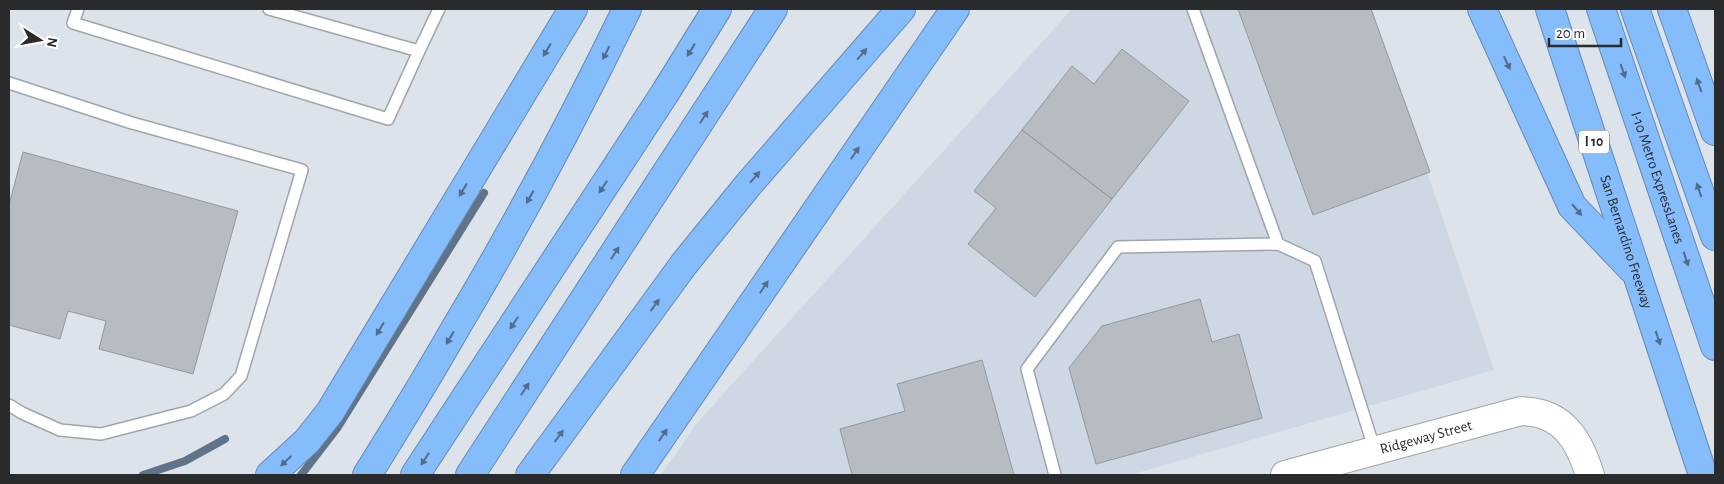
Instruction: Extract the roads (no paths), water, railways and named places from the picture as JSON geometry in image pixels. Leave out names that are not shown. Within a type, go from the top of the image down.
[{"type":"highway","points":[[270,475],[307,441],[330,412],[573,9]]},
{"type":"highway","points":[[367,475],[456,329],[530,198],[584,97],[627,9]]},
{"type":"highway","points":[[414,475],[665,92],[717,9]]},
{"type":"highway","points":[[470,475],[773,9]]},
{"type":"highway","points":[[530,475],[684,264],[748,185],[901,9]]},
{"type":"highway","points":[[635,475],[954,9]]},
{"type":"highway","points":[[1482,9],[1572,206],[1637,275]]},
{"type":"highway","name":"San Bernardino Freeway","points":[[1550,9],[1703,475]]},
{"type":"highway","name":"I-10 Metro ExpressLanes","points":[[1601,9],[1715,346]]},
{"type":"highway","points":[[1635,9],[1715,236]]},
{"type":"highway","points":[[1672,9],[1715,131]]},
{"type":"street","name":"Ridgeway Street","points":[[1285,475],[1521,411],[1544,414],[1565,427],[1578,445],[1590,475]]},
{"type":"lane","points":[[78,9],[73,24],[388,119],[439,9]]},
{"type":"lane","points":[[268,9],[419,51]]},
{"type":"lane","points":[[1193,9],[1278,244]]},
{"type":"lane","points":[[9,83],[132,123],[302,170],[241,376],[224,394],[192,410],[102,434],[60,430],[9,405]]},
{"type":"lane","points":[[1055,475],[1027,369],[1118,247],[1278,244],[1315,260],[1374,451]]},
{"type":"waterway","points":[[301,475],[338,427],[484,193]]},
{"type":"waterway","points":[[143,475],[185,461],[225,439]]}]
